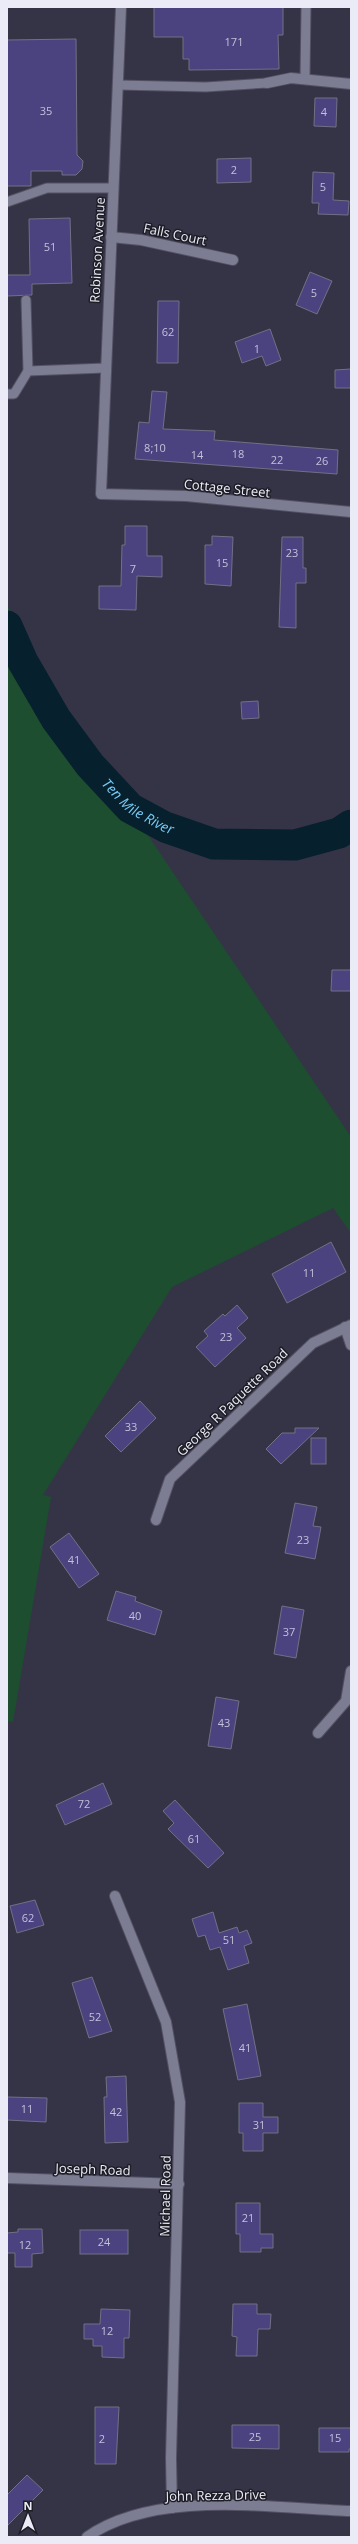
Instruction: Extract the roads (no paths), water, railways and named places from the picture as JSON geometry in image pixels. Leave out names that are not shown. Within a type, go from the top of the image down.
[{"type":"street","name":"Robinson Avenue","points":[[101,494],[121,7]]},
{"type":"street","points":[[267,83],[291,78],[305,78],[351,84]]},
{"type":"street","name":"Falls Court","points":[[111,237],[141,240],[233,260]]},
{"type":"street","name":"Cottage Street","points":[[101,494],[186,496],[351,512]]},
{"type":"street","points":[[348,1326],[351,1345]]},
{"type":"street","name":"George R Paquette Road","points":[[156,1520],[170,1479],[313,1343],[348,1326]]},
{"type":"street","points":[[318,1733],[346,1701],[351,1671]]},
{"type":"street","name":"Michael Road","points":[[115,1896],[166,2022],[180,2102],[171,2458],[172,2508]]},
{"type":"street","name":"Joseph Road","points":[[7,2178],[178,2184]]},
{"type":"street","name":"John Rezza Drive","points":[[87,2537],[101,2527],[160,2508],[224,2506],[351,2511]]},
{"type":"lane","points":[[305,78],[306,7]]},
{"type":"lane","points":[[118,85],[206,87],[267,83]]},
{"type":"lane","points":[[7,202],[47,188],[113,188]]},
{"type":"lane","points":[[7,394],[14,394],[28,371],[26,300]]},
{"type":"lane","points":[[28,371],[105,368]]},
{"type":"waterway","name":"Ten Mile River","points":[[7,626],[23,662],[56,719],[90,765],[130,808],[165,827],[214,844],[295,845],[339,833],[351,825]]}]
